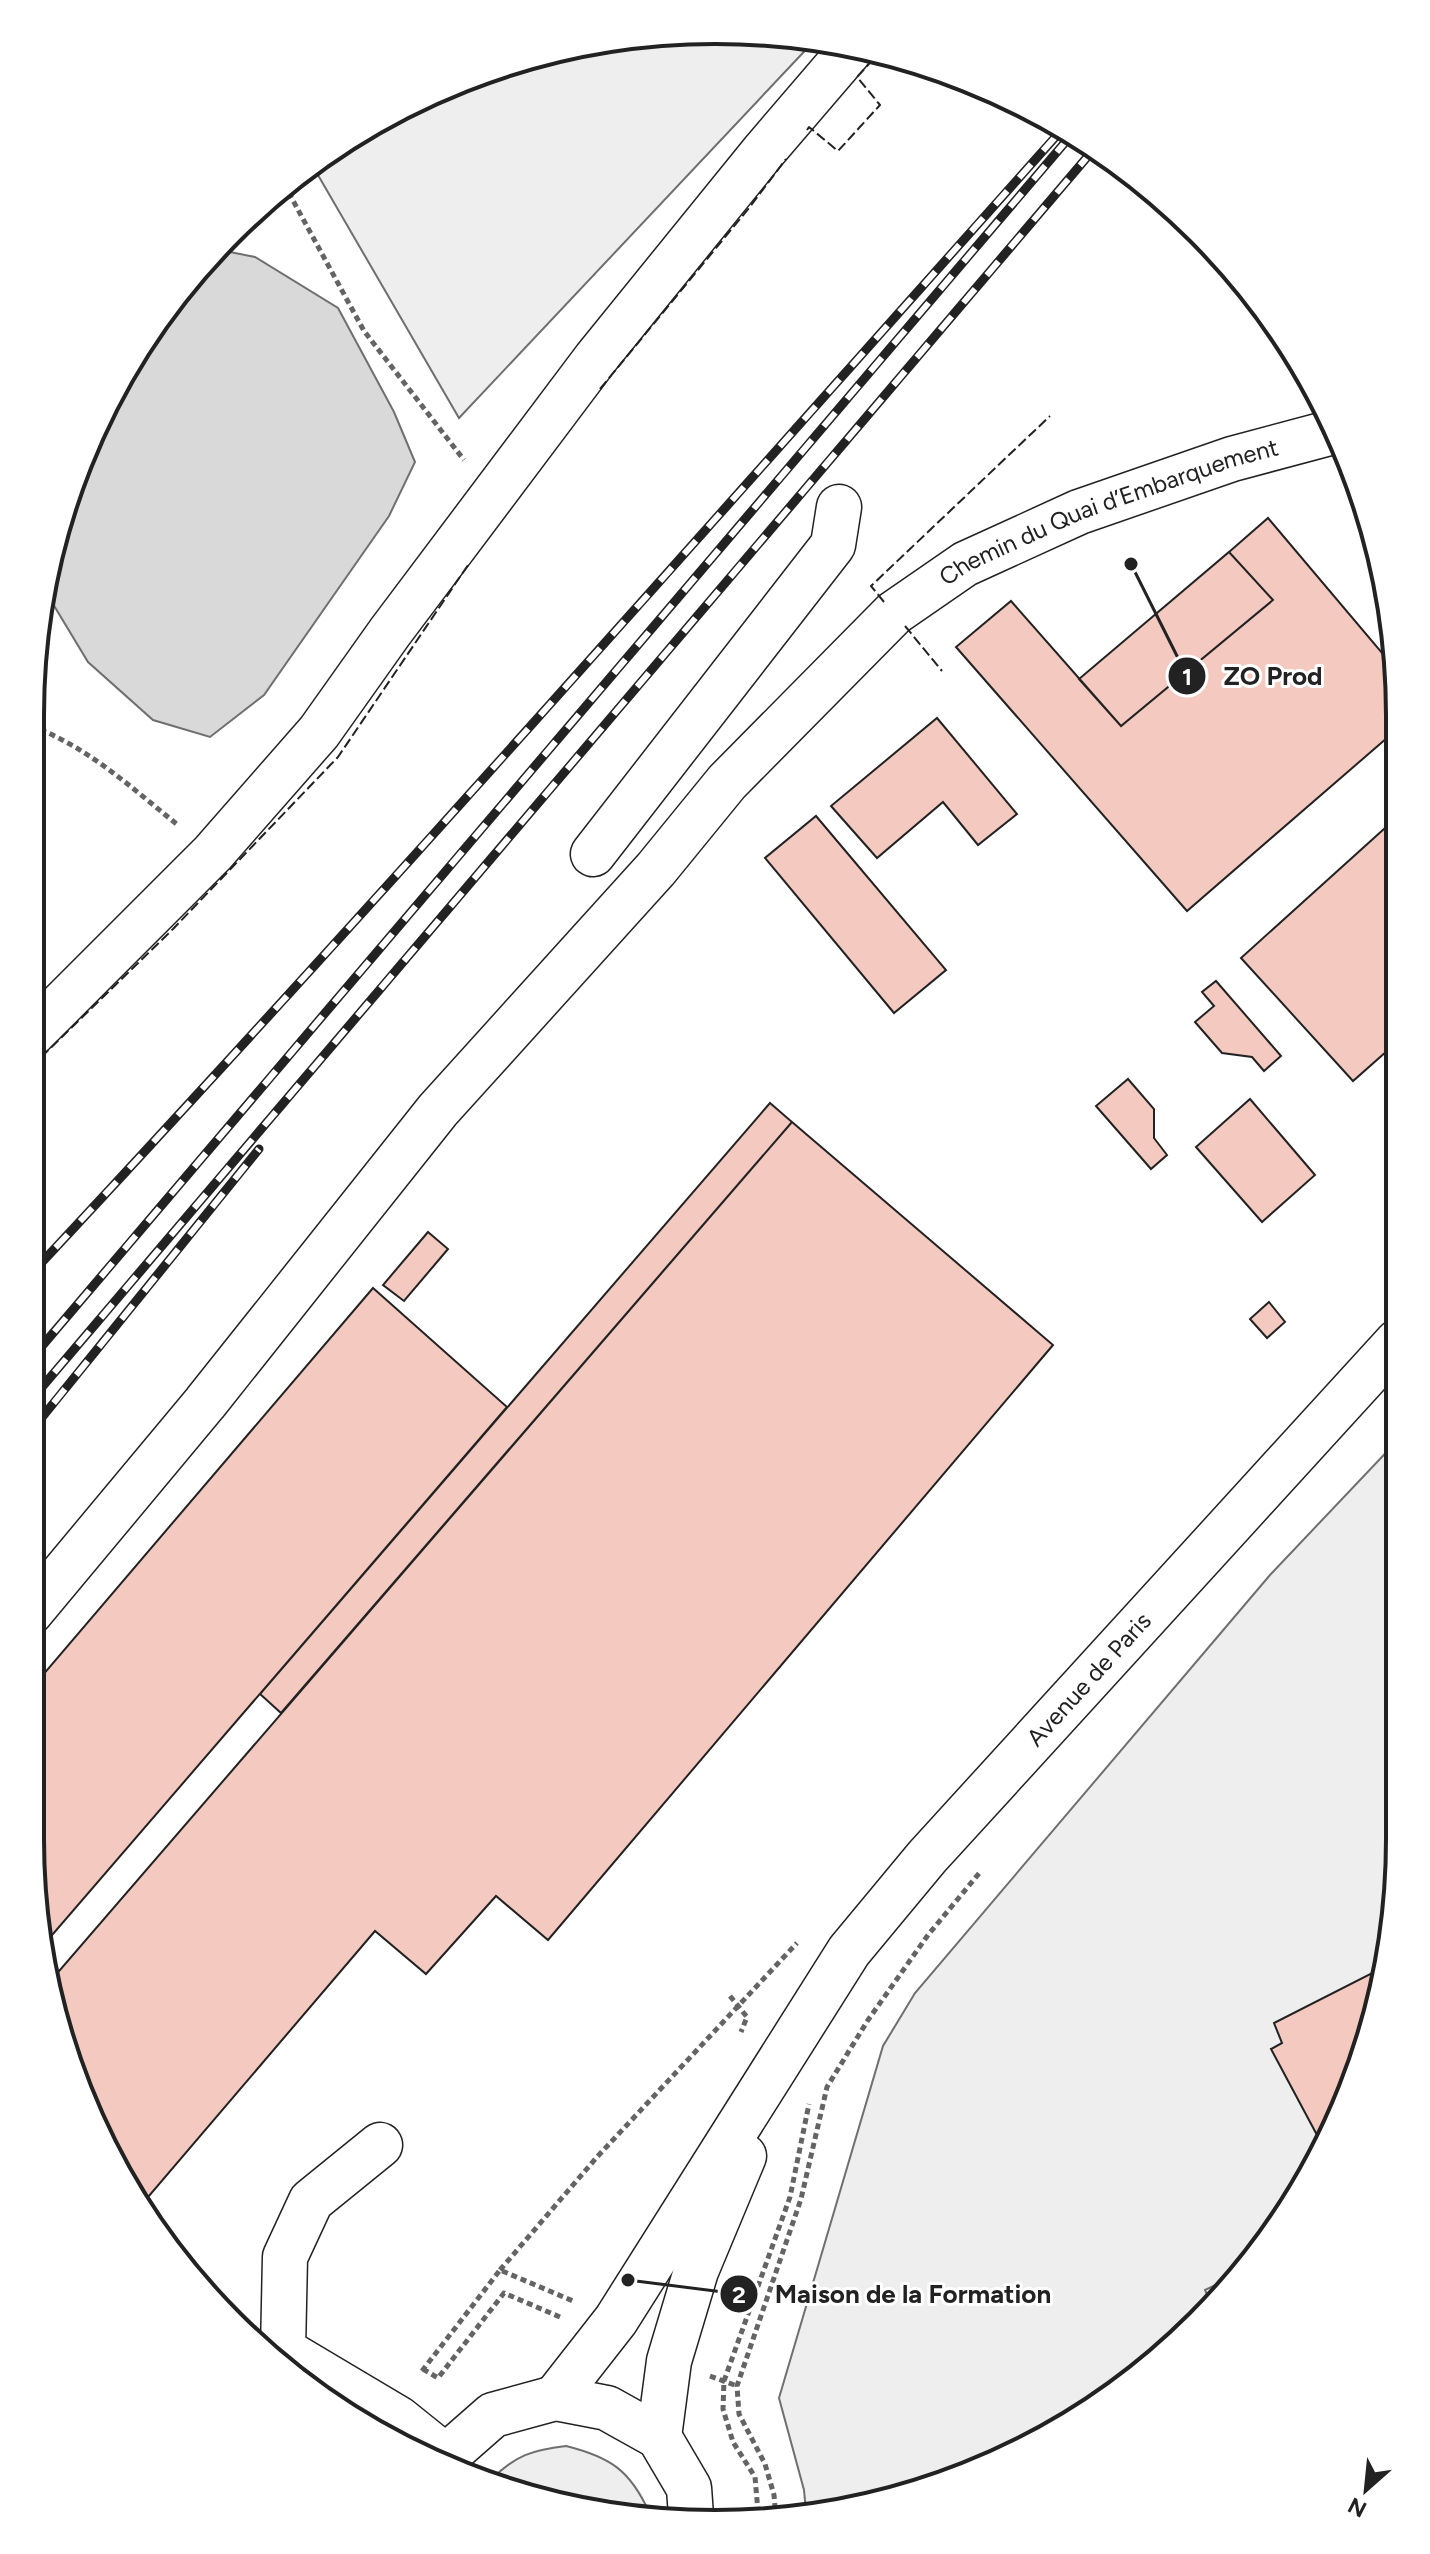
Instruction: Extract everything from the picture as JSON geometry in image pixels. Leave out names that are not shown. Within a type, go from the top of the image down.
[{"type":"main road","points":[[44,1022],[213,853],[319,732],[390,632],[615,334],[845,57]]},
{"type":"main road","name":"Chemin du Quai d’Embarquement","points":[[44,1596],[205,1403],[438,1110],[637,891],[727,782],[894,613],[965,564],[1079,512],[1232,459],[1324,434]]},
{"type":"main road","points":[[637,891],[582,845],[833,545],[839,507]]},
{"type":"main road","name":"Avenue de Paris","points":[[555,2398],[616,2320],[849,1951],[927,1857],[1386,1354]]},
{"type":"main road","name":"Avenue de Paris","points":[[659,2437],[669,2361],[696,2271],[799,2029]]},
{"type":"main road","points":[[279,2348],[285,2257],[311,2201],[380,2145]]},
{"type":"main road","points":[[291,2358],[399,2419],[435,2449]]},
{"type":"main road","points":[[448,2454],[493,2415],[555,2398],[607,2408],[659,2437],[689,2488],[691,2509]]},
{"type":"path","points":[[291,196],[364,331],[492,496]]},
{"type":"path","points":[[44,730],[112,772],[213,853]]},
{"type":"path","points":[[775,2507],[765,2464],[739,2414],[737,2386],[801,2199],[827,2087],[868,2020],[928,1935],[986,1865]]},
{"type":"path","points":[[730,1996],[747,2017],[736,2043]]},
{"type":"path","points":[[758,2509],[755,2477],[733,2442],[723,2409],[724,2381],[790,2197],[812,2091]]},
{"type":"path","points":[[568,2321],[504,2293],[438,2378],[423,2369],[500,2270],[582,2305]]},
{"type":"path","points":[[724,2381],[737,2386]]},
{"type":"shaded area","points":[[671,45],[759,45],[805,50],[459,418],[318,175],[342,157],[418,113],[458,95],[541,67],[584,57]]},
{"type":"shaded area","points":[[231,252],[255,257],[338,308],[394,412],[415,462],[389,516],[264,695],[210,737],[153,720],[88,662],[54,605],[67,541],[95,458],[134,379],[183,307]]},
{"type":"shaded area","points":[[1386,1453],[1385,1883],[1373,1970],[1363,2013],[1335,2096],[1317,2136],[1273,2212],[1219,2281],[1205,2290],[1207,2294],[1157,2343],[1088,2397],[1012,2441],[972,2459],[889,2487],[805,2504],[779,2398],[883,2046],[915,1993],[1270,1575]]},
{"type":"shaded area","points":[[566,2446],[607,2461],[626,2476],[646,2506],[584,2497],[498,2474],[525,2455]]},
{"type":"building","points":[[1268,518],[1383,654],[1386,739],[1187,911],[956,647],[1011,601],[1121,726],[1273,600],[1229,552]]},
{"type":"building","points":[[1229,552],[1273,600],[1121,726],[1079,679]]},
{"type":"building","points":[[937,718],[1017,814],[978,845],[943,802],[877,858],[831,806]]},
{"type":"building","points":[[816,816],[946,970],[894,1013],[765,858]]},
{"type":"building","points":[[1386,827],[1386,1052],[1353,1081],[1241,958]]},
{"type":"building","points":[[1216,981],[1281,1056],[1264,1071],[1252,1057],[1222,1053],[1195,1022],[1214,1006],[1202,992]]},
{"type":"building","points":[[1128,1079],[1154,1109],[1154,1138],[1167,1155],[1151,1169],[1096,1106]]},
{"type":"building","points":[[1250,1099],[1315,1175],[1262,1222],[1196,1147]]},
{"type":"building","points":[[770,1103],[792,1122],[281,1713],[260,1694]]},
{"type":"building","points":[[792,1122],[1053,1345],[548,1940],[496,1896],[426,1974],[375,1931],[148,2197],[113,2136],[95,2096],[67,2013],[58,1973]]},
{"type":"building","points":[[428,1232],[448,1249],[404,1301],[383,1285]]},
{"type":"building","points":[[373,1288],[507,1407],[51,1936],[45,1883],[44,1674]]},
{"type":"building","points":[[1269,1302],[1285,1322],[1267,1338],[1250,1319]]},
{"type":"building","points":[[1372,1973],[1350,2055],[1318,2135],[1271,2049],[1282,2043],[1274,2023]]},
{"type":"railway","points":[[44,1260],[420,849],[1055,137]]},
{"type":"railway","points":[[44,1344],[1065,143]]},
{"type":"railway","points":[[44,1385],[1087,157]]},
{"type":"railway","points":[[44,1415],[259,1149]]},
{"type":"fence","points":[[807,130],[809,127],[838,151],[880,105],[857,77],[870,63]]},
{"type":"fence","points":[[600,389],[786,159]]},
{"type":"fence","points":[[884,602],[871,586],[1050,416]]},
{"type":"fence","points":[[44,1054],[173,929],[338,757],[468,565]]},
{"type":"fence","points":[[905,626],[942,671]]},
{"type":"place","name":"ZO Prod","points":[[1131,564]]},
{"type":"place","name":"Maison de la Formation","points":[[628,2280]]}]
